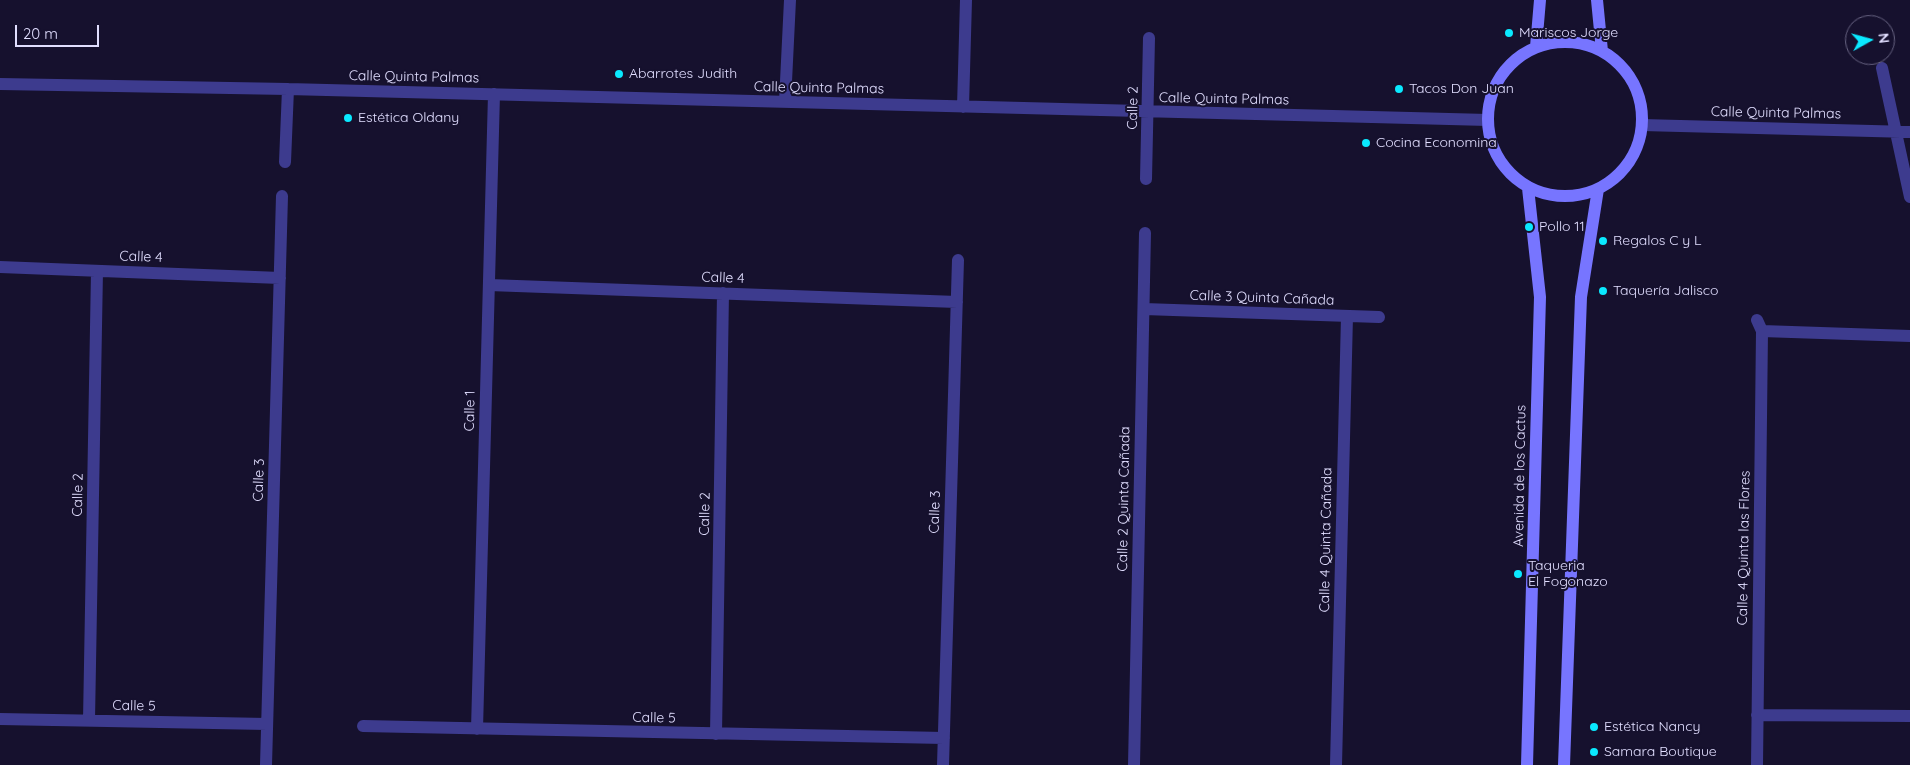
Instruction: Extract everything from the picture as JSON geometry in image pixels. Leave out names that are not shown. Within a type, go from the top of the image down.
[{"type":"street","points":[[785,102],[790,0]]},
{"type":"street","points":[[963,107],[966,0]]},
{"type":"street","points":[[1536,47],[1540,0]]},
{"type":"street","points":[[1597,0],[1602,52]]},
{"type":"street","name":"Calle 2","points":[[1146,179],[1149,38]]},
{"type":"street","points":[[1563,42],[1583,44],[1602,52],[1628,74],[1636,90],[1642,125],[1635,151],[1620,174],[1598,190],[1585,195],[1563,197],[1528,188],[1506,170],[1492,145],[1488,120],[1490,102],[1502,75],[1511,64],[1536,47],[1563,42]]},
{"type":"street","points":[[1882,68],[1910,197]]},
{"type":"street","name":"Calle Quinta Palmas","points":[[0,84],[288,89],[1488,120]]},
{"type":"street","points":[[285,162],[288,89]]},
{"type":"street","name":"Calle 1","points":[[477,729],[494,94]]},
{"type":"street","name":"Calle Quinta Palmas","points":[[1642,125],[1910,132]]},
{"type":"street","name":"Avenida de los Cactus","points":[[1527,765],[1540,297],[1528,188]]},
{"type":"street","points":[[1564,765],[1581,297],[1598,190]]},
{"type":"street","name":"Calle 3","points":[[266,765],[282,196]]},
{"type":"street","name":"Calle 2 Quinta Cañada","points":[[1134,765],[1145,233]]},
{"type":"street","name":"Calle 3","points":[[943,765],[958,260]]},
{"type":"street","name":"Calle 4","points":[[0,267],[280,278]]},
{"type":"street","name":"Calle 2","points":[[89,720],[97,271]]},
{"type":"street","name":"Calle 4","points":[[489,285],[957,302]]},
{"type":"street","name":"Calle 2","points":[[716,734],[723,293]]},
{"type":"street","name":"Calle 3 Quinta Cañada","points":[[1144,308],[1379,317]]},
{"type":"street","name":"Calle 4 Quinta Cañada","points":[[1336,765],[1346,316]]},
{"type":"street","name":"Calle 4 Quinta las Flores","points":[[1756,765],[1760,325],[1910,336]]},
{"type":"street","points":[[1757,715],[1910,716]]},
{"type":"street","name":"Calle 5","points":[[0,719],[267,724]]},
{"type":"street","name":"Calle 5","points":[[364,726],[944,738]]},
{"type":"place","name":"Mariscos Jorge","points":[[1509,33]]},
{"type":"place","name":"Abarrotes Judith","points":[[619,74]]},
{"type":"place","name":"Tacos Don Juan","points":[[1399,89]]},
{"type":"place","name":"Estética Oldany","points":[[348,118]]},
{"type":"place","name":"Cocina Economina","points":[[1366,143]]},
{"type":"place","name":"Pollo 11","points":[[1529,227]]},
{"type":"place","name":"Regalos C y L","points":[[1603,241]]},
{"type":"place","name":"Taquería Jalisco","points":[[1603,291]]},
{"type":"place","name":"Taqueria El Fogonazo","points":[[1518,574]]},
{"type":"place","name":"Estética Nancy","points":[[1594,727]]},
{"type":"place","name":"Samara Boutique","points":[[1594,752]]}]
